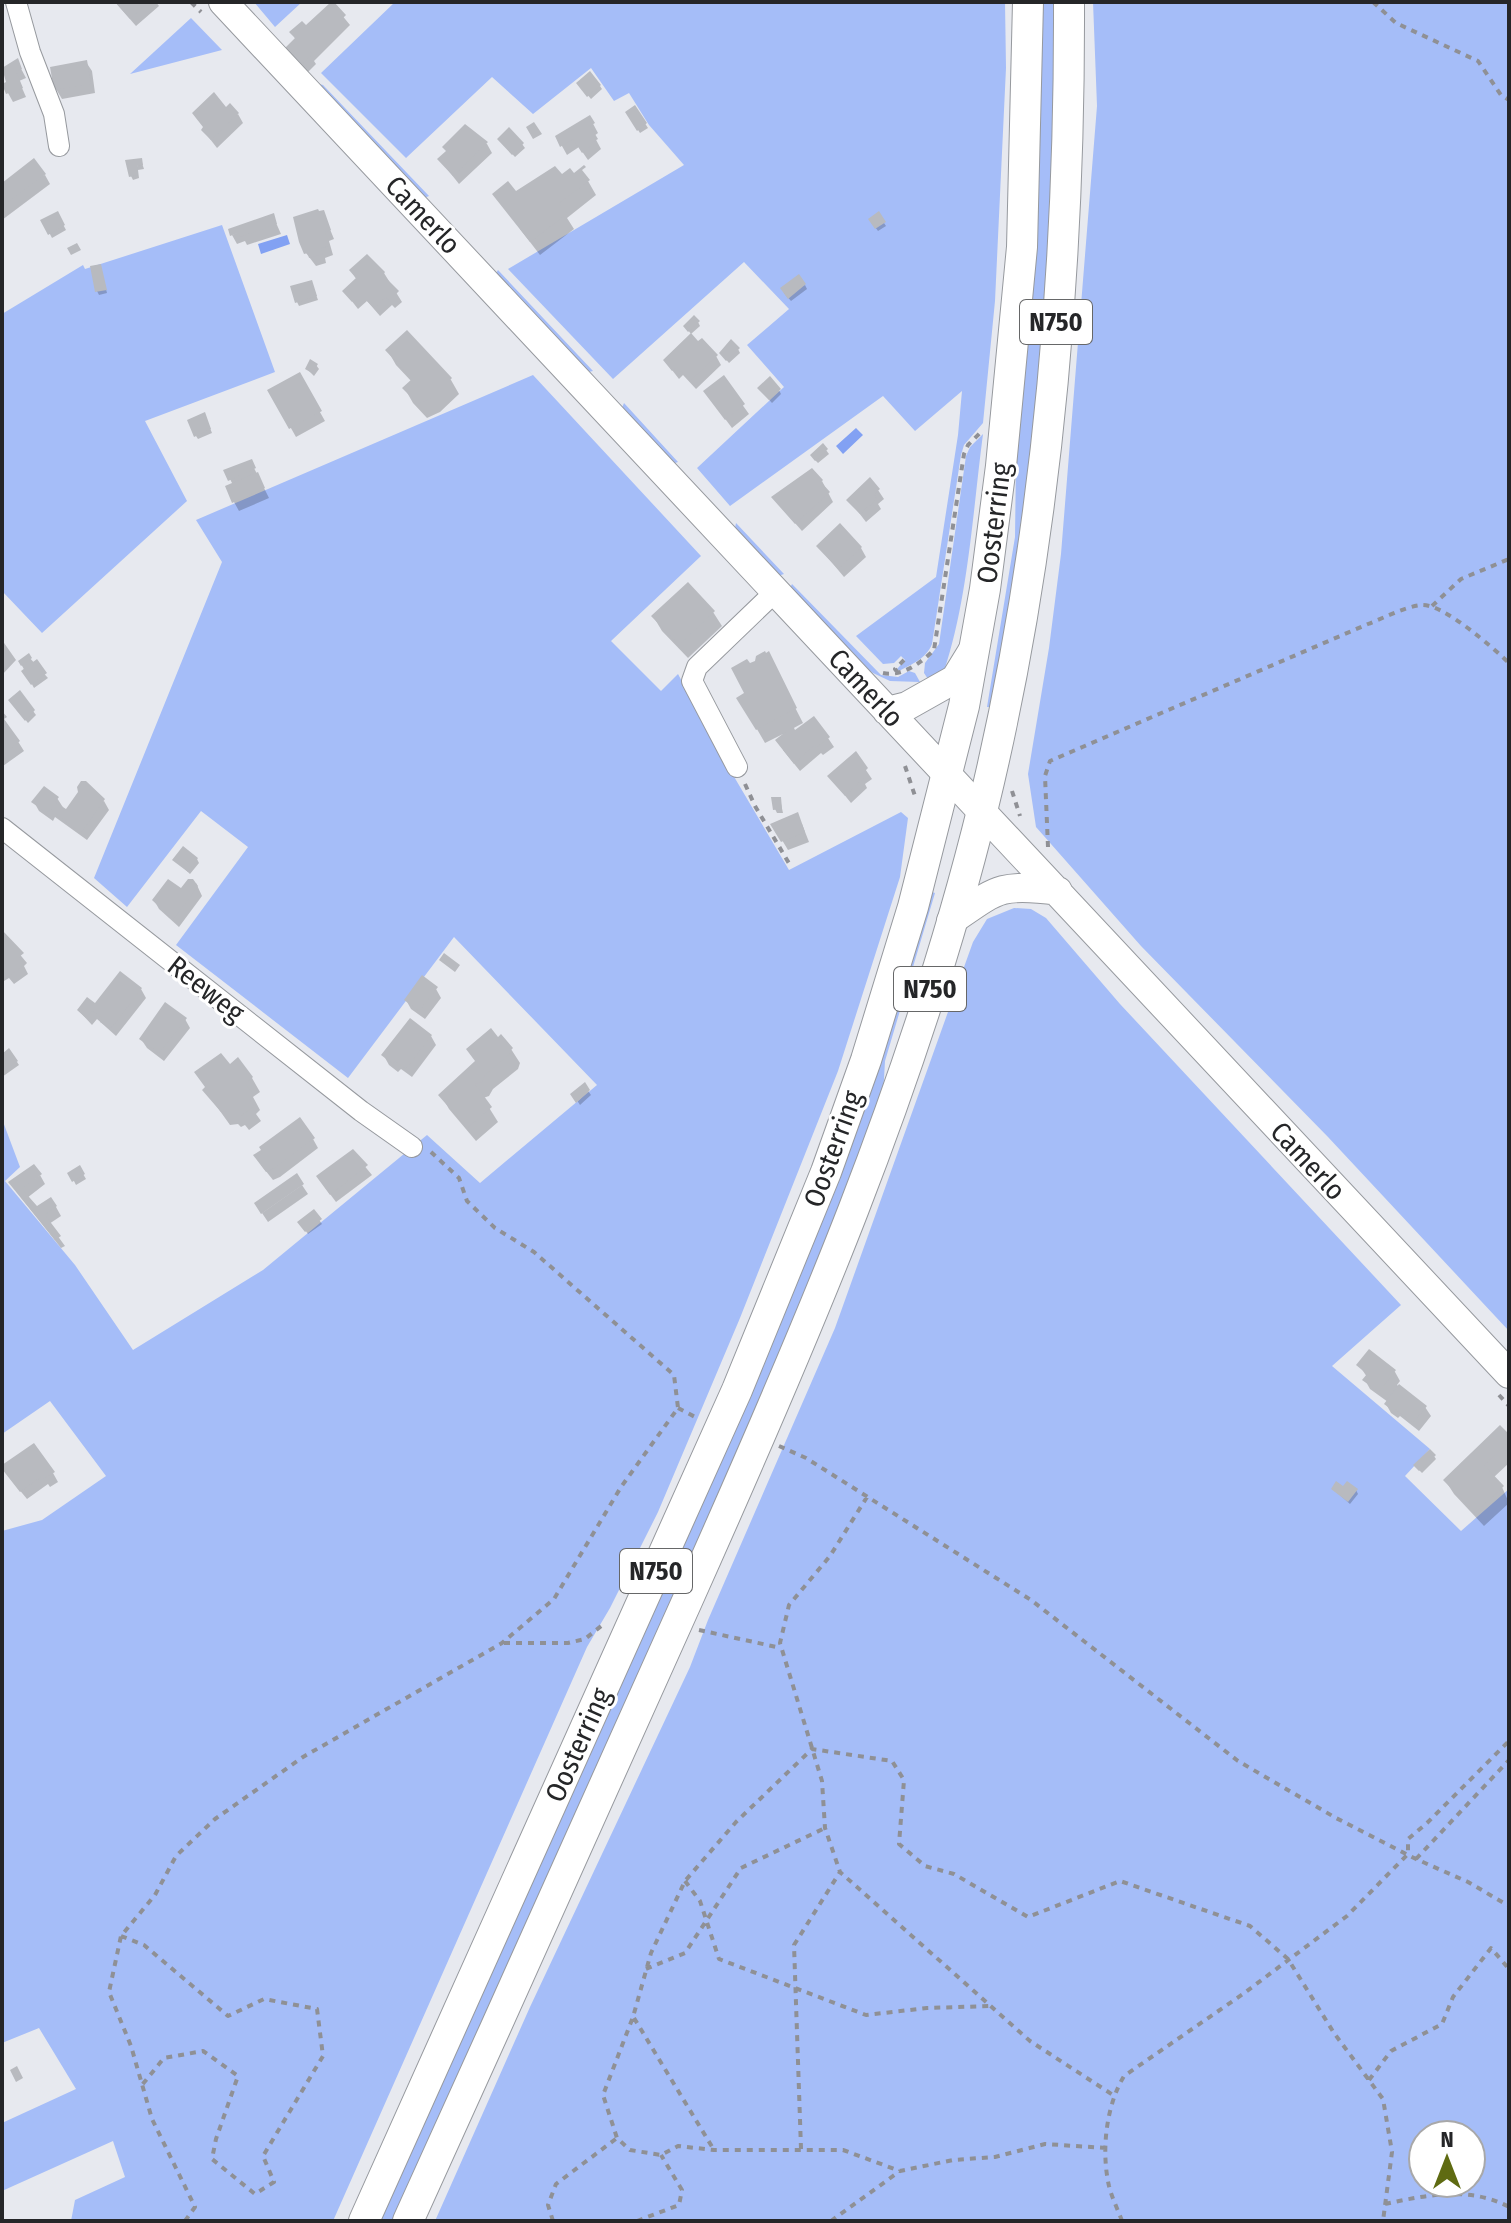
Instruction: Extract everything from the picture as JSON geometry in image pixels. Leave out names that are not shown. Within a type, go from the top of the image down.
[{"type":"main road","name":"Camerlo","points":[[223,2],[1509,1374]]},
{"type":"main road","name":"Oosterring","points":[[364,2221],[720,1428],[826,1172],[866,1060],[908,923],[948,774],[975,646],[1006,429],[1022,247],[1028,2]]},
{"type":"main road","name":"Oosterring","points":[[408,2221],[771,1414],[868,1171],[909,1056],[951,921],[982,810],[1019,640],[1047,432],[1067,159],[1069,2]]},
{"type":"main road","points":[[887,711],[907,706],[955,679],[975,646]]},
{"type":"main road","points":[[951,921],[1000,889],[1030,887],[1058,891]]},
{"type":"street","points":[[16,2],[30,52],[54,114],[59,146]]},
{"type":"street","points":[[737,767],[692,681],[697,667],[776,591]]},
{"type":"street","name":"Reeweg","points":[[2,828],[361,1111],[412,1147]]},
{"type":"path","points":[[1373,2],[1396,23],[1478,61],[1501,95],[1509,100]]},
{"type":"path","points":[[918,664],[934,650],[938,632],[964,454],[968,445],[986,426]]},
{"type":"path","points":[[1432,606],[1461,579],[1509,559]]},
{"type":"path","points":[[1048,853],[1045,776],[1050,761],[1368,624],[1420,605],[1432,606],[1485,639],[1509,663]]},
{"type":"path","points":[[898,673],[895,669],[904,660]]},
{"type":"path","points":[[903,763],[912,779],[917,807]]},
{"type":"path","points":[[737,767],[755,806],[790,865]]},
{"type":"path","points":[[1011,785],[1021,817]]},
{"type":"path","points":[[185,2221],[195,2207],[152,2119],[131,2046],[109,1992],[121,1936],[155,1895],[176,1856],[215,1819],[303,1757],[502,1643],[554,1599],[621,1487],[678,1408],[674,1375],[534,1252],[495,1228],[467,1201],[459,1178],[428,1150],[412,1147]]},
{"type":"path","points":[[678,1408],[701,1419]]},
{"type":"path","points":[[779,1446],[806,1458],[1031,1600],[1238,1761],[1336,1818],[1468,1882],[1509,1906]]},
{"type":"path","points":[[867,1497],[830,1556],[789,1605],[780,1643],[822,1781],[825,1828],[840,1872],[1030,2041],[1113,2095]]},
{"type":"path","points":[[502,1643],[568,1643],[585,1639],[607,1621],[612,1621]]},
{"type":"path","points":[[697,1630],[781,1649]]},
{"type":"path","points":[[1122,2221],[1109,2186],[1106,2148],[1113,2095],[1124,2076],[1243,1994],[1347,1916],[1408,1854],[1408,1839],[1509,1741]]},
{"type":"path","points":[[812,1749],[736,1822],[685,1881],[651,1953],[633,2017],[603,2095],[617,2138],[630,2150],[661,2155],[678,2146],[714,2150],[843,2150],[900,2171]]},
{"type":"path","points":[[812,1749],[892,1761],[904,1780],[899,1844],[925,1866],[954,1874],[1028,1917],[1120,1881],[1250,1926],[1288,1959],[1334,2033],[1383,2099],[1392,2152],[1383,2221]]},
{"type":"path","points":[[1416,1859],[1509,1760]]},
{"type":"path","points":[[646,1969],[685,1953],[741,1868],[825,1828]]},
{"type":"path","points":[[801,2150],[794,1945],[840,1872]]},
{"type":"path","points":[[685,1881],[700,1901],[719,1959],[866,2015],[927,2008],[991,2006]]},
{"type":"path","points":[[121,1936],[144,1945],[228,2016],[264,1999],[317,2009],[323,2056],[263,2156],[274,2182],[255,2194],[212,2159],[238,2076],[203,2051],[164,2058],[142,2085]]},
{"type":"path","points":[[1369,2080],[1391,2051],[1442,2024],[1453,1997],[1491,1948],[1509,1969]]},
{"type":"path","points":[[633,2017],[714,2150]]},
{"type":"path","points":[[553,2221],[548,2205],[556,2184],[617,2138]]},
{"type":"path","points":[[831,2221],[900,2171],[953,2160],[995,2157],[1045,2144],[1106,2148]]},
{"type":"path","points":[[637,2221],[679,2205],[682,2190],[661,2155]]},
{"type":"path","points":[[1385,2204],[1418,2196],[1464,2193],[1509,2207]]},
{"type":"shaded area","points":[[254,2],[302,2],[275,27]]},
{"type":"shaded area","points":[[395,2],[1005,2],[1006,68],[995,301],[983,423],[964,445],[961,455],[932,644],[922,657],[899,671],[897,669],[905,660],[901,656],[894,663],[883,664],[856,636],[936,577],[962,391],[915,431],[883,396],[730,506],[697,468],[784,387],[747,345],[789,309],[744,262],[613,379],[508,269],[684,165],[649,125],[629,93],[614,101],[591,68],[533,114],[492,77],[406,158],[321,73]]},
{"type":"shaded area","points":[[1040,2],[1055,2],[1054,123],[1046,305],[1021,541],[992,707],[987,707],[1015,537],[1016,462]]},
{"type":"shaded area","points":[[1093,2],[1509,2],[1509,1331],[1328,1137],[1141,946],[1036,827],[1028,774],[1061,554],[1097,106]]},
{"type":"shaded area","points":[[191,18],[222,50],[130,74]]},
{"type":"shaded area","points":[[308,81],[323,85],[429,196],[424,198]]},
{"type":"shaded area","points":[[222,225],[275,372],[145,421],[187,501],[42,633],[2,591],[2,314],[83,265],[85,269]]},
{"type":"shaded area","points":[[287,235],[290,244],[261,254],[258,244]]},
{"type":"shaded area","points":[[498,270],[593,371],[584,373],[495,275]]},
{"type":"shaded area","points":[[533,375],[701,556],[611,641],[661,691],[678,674],[789,870],[901,812],[908,818],[900,877],[838,1071],[740,1318],[658,1512],[587,1647],[333,2221],[71,2221],[75,2200],[125,2177],[113,2141],[2,2191],[2,2123],[76,2089],[39,2028],[2,2043],[2,1531],[42,1520],[106,1476],[50,1401],[2,1434],[2,1119],[20,1167],[5,1181],[75,1265],[133,1350],[263,1270],[427,1135],[480,1183],[597,1085],[454,937],[348,1078],[176,945],[248,847],[201,811],[127,907],[94,878],[222,562],[196,520]]},
{"type":"shaded area","points":[[624,403],[678,462],[672,464],[620,413]]},
{"type":"shaded area","points":[[856,428],[863,435],[843,454],[836,446]]},
{"type":"shaded area","points":[[983,434],[959,615],[944,671],[928,679],[924,673],[925,663],[939,644],[966,456]]},
{"type":"shaded area","points":[[736,523],[784,574],[775,577],[735,528]]},
{"type":"shaded area","points":[[792,584],[881,675],[898,677],[909,671],[915,673],[920,682],[890,681],[861,664],[789,590]]},
{"type":"shaded area","points":[[929,891],[935,893],[885,1061],[883,1096],[792,1335],[394,2221],[377,2221]]},
{"type":"shaded area","points":[[1014,908],[1031,909],[1046,918],[1120,1004],[1401,1305],[1332,1366],[1430,1449],[1405,1476],[1461,1531],[1509,1489],[1509,2221],[435,2221],[530,2007],[690,1667],[835,1328],[973,942],[987,919]]},
{"type":"building","points":[[115,2],[148,2],[130,19]]},
{"type":"building","points":[[331,2],[346,15],[310,51],[312,54],[302,65],[285,48],[295,38],[289,32],[302,21],[306,25]]},
{"type":"building","points":[[18,58],[22,69],[16,71],[23,88],[6,94],[2,84],[6,82],[2,68]]},
{"type":"building","points":[[87,60],[91,84],[54,90],[50,67]]},
{"type":"building","points":[[590,71],[601,85],[587,97],[576,83]]},
{"type":"building","points":[[214,92],[226,107],[230,103],[239,113],[211,140],[201,130],[203,127],[192,113]]},
{"type":"building","points":[[635,105],[647,123],[637,131],[625,112]]},
{"type":"building","points":[[590,115],[595,123],[590,126],[598,139],[582,153],[573,139],[560,147],[555,136]]},
{"type":"building","points":[[534,122],[542,134],[533,139],[526,127]]},
{"type":"building","points":[[465,124],[488,142],[453,176],[437,159],[446,151],[442,147]]},
{"type":"building","points":[[509,127],[524,143],[512,155],[497,139]]},
{"type":"building","points":[[34,158],[46,174],[2,207],[2,183]]},
{"type":"building","points":[[142,158],[143,165],[137,166],[138,175],[129,177],[125,160]]},
{"type":"building","points":[[584,165],[586,167],[582,170],[590,180],[559,203],[567,214],[530,242],[492,194],[508,181],[516,191],[555,166],[562,174],[570,168],[574,173]]},
{"type":"building","points":[[324,210],[331,230],[325,232],[330,246],[321,248],[323,254],[309,258],[299,242],[293,217]]},
{"type":"building","points":[[58,211],[65,225],[48,235],[40,220]]},
{"type":"building","points":[[879,211],[886,222],[875,229],[868,219]]},
{"type":"building","points":[[274,213],[277,224],[240,237],[238,233],[230,236],[228,229]]},
{"type":"building","points":[[77,243],[81,250],[71,255],[67,248]]},
{"type":"building","points":[[367,254],[399,291],[389,301],[386,297],[374,308],[360,294],[352,302],[342,291],[356,278],[349,270]]},
{"type":"building","points":[[101,264],[107,290],[95,292],[90,266]]},
{"type":"building","points":[[799,274],[806,284],[788,299],[780,288]]},
{"type":"building","points":[[312,280],[317,296],[295,303],[290,286]]},
{"type":"building","points":[[694,315],[700,321],[688,332],[683,326]]},
{"type":"building","points":[[407,330],[452,378],[432,398],[418,404],[402,388],[412,379],[385,350]]},
{"type":"building","points":[[691,333],[698,341],[702,338],[718,355],[690,381],[677,367],[672,371],[663,360]]},
{"type":"building","points":[[731,339],[740,348],[726,361],[719,353]]},
{"type":"building","points":[[310,359],[318,364],[312,373],[305,369]]},
{"type":"building","points":[[300,372],[322,411],[289,429],[267,390]]},
{"type":"building","points":[[724,375],[745,404],[725,420],[703,391]]},
{"type":"building","points":[[770,376],[781,389],[769,400],[757,388]]},
{"type":"building","points":[[205,412],[211,429],[194,437],[187,420]]},
{"type":"building","points":[[823,443],[828,449],[815,461],[810,455]]},
{"type":"building","points":[[252,459],[256,468],[228,481],[223,470]]},
{"type":"building","points":[[812,468],[830,492],[795,524],[771,497]]},
{"type":"building","points":[[258,472],[265,488],[232,503],[225,486]]},
{"type":"building","points":[[870,477],[880,489],[874,494],[877,499],[860,514],[846,500]]},
{"type":"building","points":[[840,523],[862,547],[838,569],[816,546]]},
{"type":"building","points":[[688,582],[715,611],[679,645],[651,616]]},
{"type":"building","points":[[769,651],[797,708],[756,730],[736,698],[744,693],[731,668],[747,659],[750,663],[755,661],[756,656]]},
{"type":"building","points":[[29,653],[32,658],[21,666],[18,661]]},
{"type":"building","points":[[37,659],[47,673],[31,685],[21,671]]},
{"type":"building","points":[[20,690],[35,710],[25,721],[8,700]]},
{"type":"building","points":[[2,711],[7,717],[4,719],[20,741],[2,755]]},
{"type":"building","points":[[814,716],[830,737],[816,748],[815,745],[794,764],[775,740],[793,726],[795,730]]},
{"type":"building","points":[[856,751],[868,768],[861,775],[864,778],[845,796],[827,776]]},
{"type":"building","points":[[81,781],[86,781],[105,799],[81,833],[50,809],[47,813],[31,802],[44,786],[59,797],[55,802],[66,809],[78,792]]},
{"type":"building","points":[[771,797],[781,797],[782,809],[773,810]]},
{"type":"building","points":[[798,812],[805,832],[781,842],[770,824]]},
{"type":"building","points":[[183,846],[198,858],[188,872],[172,860]]},
{"type":"building","points":[[168,879],[181,888],[188,879],[193,879],[198,886],[173,920],[152,900]]},
{"type":"building","points":[[2,930],[24,953],[19,957],[25,964],[8,977],[2,970]]},
{"type":"building","points":[[444,953],[460,965],[455,972],[439,960]]},
{"type":"building","points":[[120,971],[142,988],[113,1026],[110,1028],[100,1022],[102,1018],[92,1011],[86,1018],[77,1010],[87,997],[95,1003]]},
{"type":"building","points":[[422,975],[438,987],[419,1011],[404,1000]]},
{"type":"building","points":[[165,1002],[187,1018],[159,1053],[139,1039]]},
{"type":"building","points":[[410,1018],[432,1035],[406,1069],[381,1055]]},
{"type":"building","points":[[491,1028],[513,1048],[485,1075],[482,1082],[475,1084],[492,1107],[467,1128],[438,1095],[475,1061],[466,1049]]},
{"type":"building","points":[[9,1048],[18,1061],[2,1072],[2,1054]]},
{"type":"building","points":[[221,1053],[230,1064],[238,1057],[253,1077],[245,1084],[254,1094],[249,1099],[254,1106],[240,1117],[235,1112],[221,1112],[202,1090],[205,1087],[194,1072]]},
{"type":"building","points":[[585,1082],[590,1090],[576,1103],[570,1094]]},
{"type":"building","points":[[300,1117],[315,1138],[266,1172],[253,1155],[261,1150],[259,1147]]},
{"type":"building","points":[[353,1149],[368,1165],[330,1195],[316,1176]]},
{"type":"building","points":[[34,1164],[42,1174],[22,1189],[37,1206],[51,1197],[57,1206],[45,1215],[61,1236],[55,1240],[8,1182]]},
{"type":"building","points":[[80,1165],[85,1174],[72,1182],[67,1173]]},
{"type":"building","points":[[297,1173],[304,1184],[261,1214],[254,1203]]},
{"type":"building","points":[[314,1209],[322,1219],[305,1232],[297,1222]]},
{"type":"building","points":[[1369,1349],[1396,1370],[1379,1392],[1362,1380],[1367,1374],[1356,1365]]},
{"type":"building","points":[[1399,1384],[1427,1406],[1413,1423],[1384,1404]]},
{"type":"building","points":[[1500,1425],[1509,1434],[1509,1442],[1484,1465],[1504,1486],[1475,1513],[1443,1480]]},
{"type":"building","points":[[34,1443],[55,1472],[43,1479],[41,1477],[20,1492],[2,1465]]},
{"type":"building","points":[[1430,1449],[1436,1455],[1419,1471],[1413,1465]]},
{"type":"building","points":[[1336,1481],[1343,1486],[1347,1481],[1358,1489],[1348,1502],[1331,1489]]},
{"type":"building","points":[[17,2066],[23,2078],[16,2082],[10,2070]]}]
